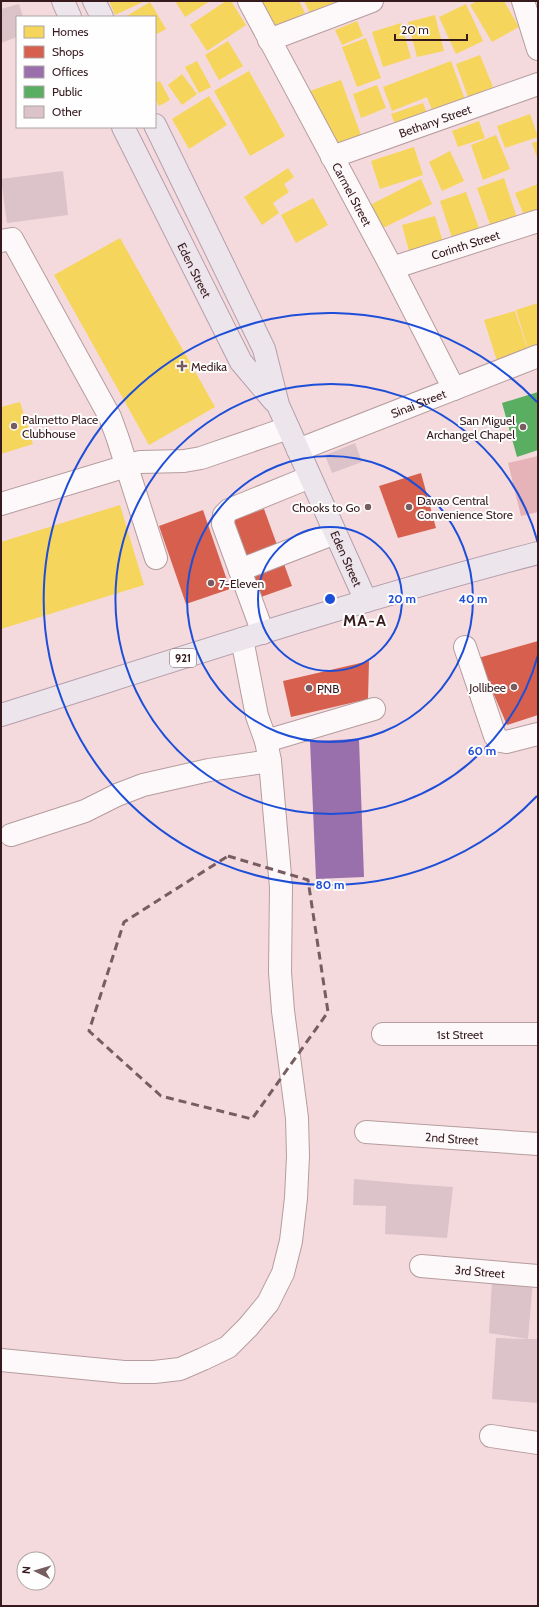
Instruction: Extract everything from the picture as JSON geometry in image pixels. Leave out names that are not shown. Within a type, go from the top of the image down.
[{"type":"main road","points":[[63,1],[70,16]]},
{"type":"main road","points":[[94,1],[102,16]]},
{"type":"main road","name":"Eden Street","points":[[156,127],[264,349],[278,405],[366,601]]},
{"type":"main road","name":"Eden Street","points":[[124,128],[241,362],[278,405]]},
{"type":"main road","name":"921","points":[[1,715],[366,601],[537,557]]},
{"type":"street","name":"Carmel Street","points":[[249,1],[392,268],[454,389]]},
{"type":"street","points":[[269,40],[372,1]]},
{"type":"street","points":[[523,1],[538,49]]},
{"type":"street","name":"Bethany Street","points":[[332,157],[538,84]]},
{"type":"street","name":"Corinth Street","points":[[392,268],[538,221]]},
{"type":"street","points":[[1,241],[12,239],[110,417],[156,558]]},
{"type":"street","name":"Sinai Street","points":[[298,450],[538,356]]},
{"type":"street","points":[[1,504],[140,462],[184,461],[201,458],[288,428]]},
{"type":"street","points":[[263,633],[223,524],[223,519],[226,512],[310,477]]},
{"type":"street","points":[[240,570],[335,533]]},
{"type":"street","points":[[1,1360],[124,1372],[154,1372],[180,1369],[228,1347],[248,1327],[268,1303],[283,1273],[291,1241],[296,1198],[298,1156],[297,1118],[283,1011],[280,972],[280,887],[268,751],[257,716],[242,639]]},
{"type":"street","points":[[465,647],[495,736],[500,741],[506,742],[538,734]]},
{"type":"street","points":[[11,835],[74,815],[143,785],[208,770],[268,751],[374,710]]},
{"type":"street","name":"1st Street","points":[[383,1034],[538,1034]]},
{"type":"street","name":"2nd Street","points":[[366,1132],[538,1144]]},
{"type":"street","name":"3rd Street","points":[[421,1266],[538,1276]]},
{"type":"street","points":[[492,1436],[538,1443]]},
{"type":"highlighted area","points":[[228,856],[308,880],[328,1012],[252,1119],[161,1096],[89,1031],[124,922]]},
{"type":"shaded area","points":[[538,456],[538,512],[521,516],[508,463]]},
{"type":"building: Homes","points":[[109,1],[145,1],[115,15]]},
{"type":"building: Homes","points":[[175,1],[210,1],[185,17]]},
{"type":"building: Homes","points":[[226,1],[231,1],[246,25],[207,51],[190,25]]},
{"type":"building: Homes","points":[[254,1],[299,1],[305,13],[273,28]]},
{"type":"building: Homes","points":[[304,1],[354,1],[339,12],[335,2],[310,13]]},
{"type":"building: Homes","points":[[477,1],[504,1],[519,27],[492,42],[470,5]]},
{"type":"building: Homes","points":[[150,2],[166,29],[156,34],[156,16],[127,16]]},
{"type":"building: Homes","points":[[466,4],[483,41],[456,54],[439,17]]},
{"type":"building: Homes","points":[[435,15],[444,51],[417,57],[408,22]]},
{"type":"building: Homes","points":[[357,21],[363,36],[342,45],[335,30]]},
{"type":"building: Homes","points":[[401,23],[411,58],[383,67],[372,32]]},
{"type":"building: Homes","points":[[366,38],[381,78],[357,87],[342,47]]},
{"type":"building: Homes","points":[[228,41],[243,66],[219,80],[205,55]]},
{"type":"building: Homes","points":[[480,55],[493,87],[468,97],[456,64]]},
{"type":"building: Homes","points":[[197,61],[211,87],[199,93],[185,67]]},
{"type":"building: Homes","points":[[451,61],[467,105],[435,118],[427,97],[392,111],[383,87]]},
{"type":"building: Homes","points":[[249,71],[285,136],[250,156],[214,91]]},
{"type":"building: Homes","points":[[182,74],[197,94],[182,105],[168,85]]},
{"type":"building: Homes","points":[[341,80],[361,135],[330,147],[310,91]]},
{"type":"building: Homes","points":[[160,81],[170,100],[159,106],[156,101],[156,83]]},
{"type":"building: Homes","points":[[377,85],[386,108],[361,118],[353,94]]},
{"type":"building: Homes","points":[[209,96],[227,125],[189,149],[172,119]]},
{"type":"building: Homes","points":[[423,103],[429,118],[397,129],[391,114]]},
{"type":"building: Homes","points":[[530,114],[538,137],[505,148],[497,126]]},
{"type":"building: Homes","points":[[479,121],[485,138],[458,147],[452,131]]},
{"type":"building: Homes","points":[[496,135],[510,169],[483,180],[471,145]]},
{"type":"building: Homes","points":[[538,141],[538,160],[532,143]]},
{"type":"building: Homes","points":[[414,147],[423,175],[380,189],[371,161]]},
{"type":"building: Homes","points":[[450,151],[464,181],[442,191],[429,162]]},
{"type":"building: Homes","points":[[288,168],[294,177],[284,184],[289,192],[273,203],[279,213],[262,225],[244,197]]},
{"type":"building: Homes","points":[[504,178],[517,218],[491,227],[477,188]]},
{"type":"building: Homes","points":[[421,179],[432,204],[381,229],[370,205]]},
{"type":"building: Homes","points":[[538,184],[538,219],[527,223],[515,193]]},
{"type":"building: Homes","points":[[466,192],[480,231],[453,241],[440,201]]},
{"type":"building: Homes","points":[[313,198],[328,225],[296,243],[281,215]]},
{"type":"building: Homes","points":[[435,216],[444,245],[410,255],[402,225]]},
{"type":"building: Homes","points":[[120,238],[215,407],[149,445],[54,275]]},
{"type":"building: Homes","points":[[538,303],[538,350],[529,353],[516,310]]},
{"type":"building: Homes","points":[[515,311],[529,354],[498,364],[484,320]]},
{"type":"building: Homes","name":"Palmetto Place Clubhouse","points":[[20,402],[33,444],[1,454],[1,407]]},
{"type":"building: Homes","points":[[120,505],[144,585],[1,629],[1,542]]},
{"type":"building: Shops","name":"Davao Central Convenience Store","points":[[421,473],[436,528],[398,538],[379,486]]},
{"type":"building: Shops","points":[[264,509],[292,586],[261,597],[233,520]]},
{"type":"building: Shops","points":[[203,510],[230,589],[186,604],[159,526]]},
{"type":"building: Shops","name":"Jollibee","points":[[538,641],[538,715],[507,725],[478,658]]},
{"type":"building: Shops","points":[[369,661],[368,699],[291,717],[283,681]]},
{"type":"building: Offices","points":[[359,739],[364,877],[316,879],[310,741]]},
{"type":"building: Public","name":"San Miguel Archangel Chapel","points":[[538,392],[538,450],[517,457],[502,403]]},
{"type":"building: Other","points":[[19,4],[23,16],[16,16],[16,37],[1,43],[1,9]]},
{"type":"building: Other","points":[[63,171],[68,215],[7,223],[1,179]]},
{"type":"building: Other","points":[[355,443],[362,462],[332,473],[325,455]]},
{"type":"building: Other","points":[[354,1179],[453,1187],[447,1238],[385,1234],[386,1206],[353,1205]]},
{"type":"building: Other","points":[[533,1280],[528,1339],[489,1333],[492,1281]]},
{"type":"building: Other","points":[[496,1338],[538,1339],[538,1403],[492,1399]]},
{"type":"place","name":"Medika","points":[[182,366]]},
{"type":"place","name":"Palmetto Place Clubhouse","points":[[14,426]]},
{"type":"place","name":"San Miguel Archangel Chapel","points":[[523,427]]},
{"type":"place","name":"Chooks to Go","points":[[368,507]]},
{"type":"place","name":"Davao Central Convenience Store","points":[[409,507]]},
{"type":"place","name":"7-Eleven","points":[[211,583]]},
{"type":"place","name":"Jollibee","points":[[514,687]]},
{"type":"place","name":"PNB","points":[[309,688]]},
{"type":"district","name":"MA-A","points":[[365,620]]}]
